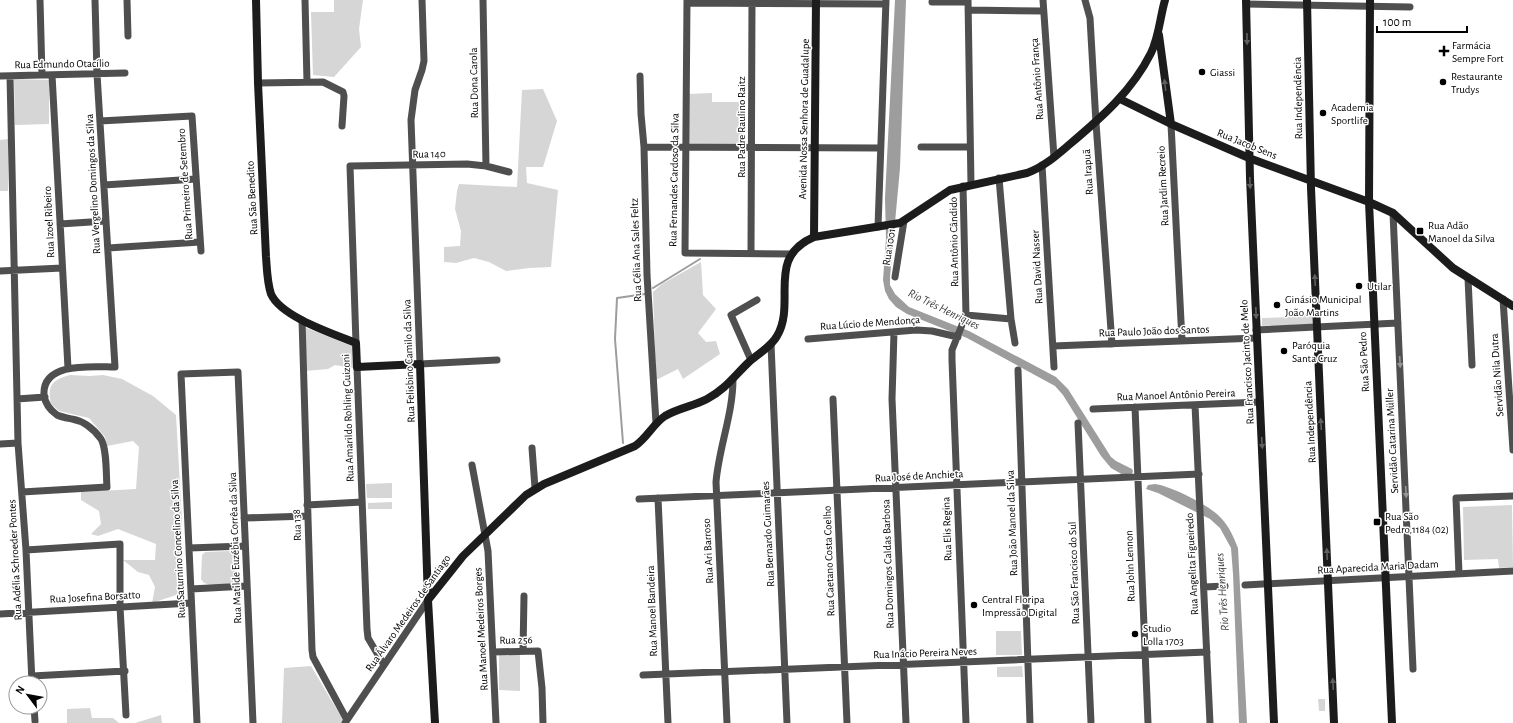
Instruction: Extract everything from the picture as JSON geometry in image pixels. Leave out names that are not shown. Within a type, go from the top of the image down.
[{"type":"street","points":[[40,0],[42,75]]},
{"type":"street","name":"Rua Vergelino Domingos da Silva","points":[[68,368],[115,366],[97,74],[95,0]]},
{"type":"street","points":[[128,0],[128,36]]},
{"type":"street","name":"Rua São Benedito","points":[[256,0],[258,82],[268,277],[271,294],[286,311],[302,320],[356,343]]},
{"type":"street","points":[[305,0],[307,82]]},
{"type":"street","name":"Rua Felisbino Camilo da Silva","points":[[422,0],[424,61],[415,90],[412,109],[413,165],[428,600],[435,723]]},
{"type":"street","name":"Rua Dona Carola","points":[[483,0],[486,166]]},
{"type":"street","name":"Rua Antônio França","points":[[1043,0],[1054,157]]},
{"type":"street","name":"Rua Irapuã","points":[[1085,0],[1090,18],[1112,344]]},
{"type":"street","name":"Rua Álvaro Medeiros de Santiago","points":[[346,721],[428,600],[454,566],[519,500],[535,488],[635,446],[644,438],[656,423],[665,416],[708,398],[722,390],[751,360],[771,344],[781,325],[784,309],[785,273],[787,263],[792,254],[804,242],[814,238],[900,223],[946,193],[999,178],[1027,173],[1054,157],[1096,122],[1130,87],[1154,46],[1165,0]]},
{"type":"street","points":[[687,1],[886,2],[880,148],[880,226]]},
{"type":"street","name":"Rua Fernandes Cardoso da Silva","points":[[687,1],[684,253],[792,254]]},
{"type":"street","name":"Rua Padre Raulino Raitz","points":[[751,253],[752,2]]},
{"type":"street","name":"Avenida Nossa Senhora de Guadalupe","points":[[814,238],[816,2]]},
{"type":"street","points":[[932,2],[1043,11]]},
{"type":"street","points":[[1246,2],[1370,3],[1410,7]]},
{"type":"street","name":"Rua Francisco Jacinto de Melo","points":[[1246,2],[1256,334],[1269,583],[1274,723]]},
{"type":"street","name":"Rua Independência","points":[[1307,2],[1310,181],[1334,723]]},
{"type":"street","name":"Rua São Pedro","points":[[1370,3],[1369,202],[1373,324],[1392,723]]},
{"type":"street","name":"Rua Antônio Cândido","points":[[965,319],[967,186],[970,147],[968,4]]},
{"type":"street","name":"Rua Jardim Recreio","points":[[1158,30],[1170,124],[1182,341]]},
{"type":"street","name":"Rua Edmundo Otacílio","points":[[0,76],[125,73]]},
{"type":"street","name":"Rua Izoel Ribeiro","points":[[52,75],[68,368]]},
{"type":"street","name":"Rua Adélia Schroeder Pontes","points":[[10,76],[18,443],[26,550],[32,675]]},
{"type":"street","name":"Rua Célia Ana Sales Feltz","points":[[640,76],[641,118],[644,147],[647,275],[656,423]]},
{"type":"street","points":[[258,82],[323,82],[343,92],[342,126]]},
{"type":"street","name":"Rua Jacob Sens","points":[[1120,99],[1170,124],[1250,158],[1369,202]]},
{"type":"street","name":"Rua Primeiro de Setembro","points":[[100,121],[192,116],[201,251]]},
{"type":"street","points":[[644,147],[880,148]]},
{"type":"street","points":[[921,147],[970,147]]},
{"type":"street","name":"Rua 140","points":[[350,166],[467,164],[486,166],[509,172]]},
{"type":"street","name":"Rua David Nasser","points":[[1042,165],[1054,367]]},
{"type":"street","name":"Rua Amarildo Rohling Guizoni","points":[[350,166],[367,635],[384,665]]},
{"type":"street","points":[[999,178],[1011,319],[1015,343]]},
{"type":"street","points":[[104,185],[196,179]]},
{"type":"street","points":[[1369,202],[1393,213],[1439,257],[1453,268],[1513,306]]},
{"type":"street","name":"Servidão Catarina Müller","points":[[1393,213],[1413,669]]},
{"type":"street","points":[[60,224],[106,221]]},
{"type":"street","name":"Rua 1001","points":[[895,277],[900,223]]},
{"type":"street","points":[[108,248],[200,242]]},
{"type":"street","points":[[0,271],[62,268]]},
{"type":"street","points":[[1468,278],[1472,365]]},
{"type":"street","name":"Servidão Nila Dutra","points":[[1503,299],[1513,450]]},
{"type":"street","points":[[751,360],[731,315],[757,300]]},
{"type":"street","points":[[965,319],[1011,319]]},
{"type":"street","name":"Rua Elis Regina","points":[[965,319],[952,350],[952,360],[966,723]]},
{"type":"street","name":"Rua 138","points":[[302,320],[312,650],[314,657],[346,721]]},
{"type":"street","name":"Rua Paulo João dos Santos","points":[[1053,346],[1182,341],[1317,327],[1398,323]]},
{"type":"street","name":"Rua Lúcio de Mendonça","points":[[808,339],[925,330],[958,336]]},
{"type":"street","name":"Rua Domingos Caldas Barbosa","points":[[894,332],[892,399],[906,723]]},
{"type":"street","name":"Rua Bernardo Guimarães","points":[[771,344],[787,723]]},
{"type":"street","points":[[357,367],[497,360]]},
{"type":"street","points":[[22,492],[107,487],[104,445],[100,438],[90,426],[85,423],[57,415],[49,408],[45,397],[45,388],[51,377],[59,371],[68,368]]},
{"type":"street","name":"Rua João Manoel da Silva","points":[[1018,370],[1030,723]]},
{"type":"street","name":"Rua Saturnino Concelino da Silva","points":[[197,723],[181,374],[238,372]]},
{"type":"street","name":"Rua Matilde Euzébia Corrêa da Silva","points":[[238,372],[253,723]]},
{"type":"street","name":"Rua Ari Barroso","points":[[727,723],[716,495],[717,465],[732,394],[733,379]]},
{"type":"street","points":[[18,399],[45,397]]},
{"type":"street","name":"Rua Caetano Costa Coelho","points":[[833,399],[846,723]]},
{"type":"street","name":"Rua Manoel Antônio Pereira","points":[[1093,409],[1260,402]]},
{"type":"street","name":"Rua Angelita Figueiredo","points":[[1195,405],[1210,723]]},
{"type":"street","name":"Rua John Lennon","points":[[1134,407],[1148,723]]},
{"type":"street","name":"Rua São Francisco do Sul","points":[[1078,423],[1091,723]]},
{"type":"street","points":[[0,444],[18,443]]},
{"type":"street","points":[[532,448],[535,488]]},
{"type":"street","name":"Rua Manoel Medeiros Borges","points":[[472,465],[488,551],[494,652],[496,723]]},
{"type":"street","name":"Rua José de Anchieta","points":[[639,499],[1198,474]]},
{"type":"street","points":[[1459,574],[1456,498],[1513,496]]},
{"type":"street","name":"Rua Manoel Bandeira","points":[[658,498],[668,723]]},
{"type":"street","points":[[307,505],[362,502]]},
{"type":"street","points":[[244,518],[308,516]]},
{"type":"street","points":[[26,550],[120,544],[120,607],[126,714]]},
{"type":"street","points":[[189,548],[246,546]]},
{"type":"street","name":"Rua Aparecida Maria Dadam","points":[[1245,585],[1513,571]]},
{"type":"street","points":[[191,589],[247,586]]},
{"type":"street","points":[[1204,587],[1225,586]]},
{"type":"street","points":[[523,651],[524,596]]},
{"type":"street","name":"Rua Josefina Borsatto","points":[[0,614],[191,602]]},
{"type":"street","name":"Rua 256","points":[[494,652],[538,651],[542,688],[543,723]]},
{"type":"street","name":"Rua Inácio Pereira Neves","points":[[643,675],[1207,652]]},
{"type":"street","points":[[48,678],[124,671]]},
{"type":"street","points":[[35,715],[35,721]]},
{"type":"shaded area","points":[[334,0],[363,0],[359,29],[361,47],[334,77],[313,75],[311,12],[334,12]]},
{"type":"shaded area","points":[[895,0],[906,0],[900,168],[890,285],[895,294],[909,307],[969,331],[1056,377],[1068,389],[1111,457],[1132,469],[1132,474],[1125,476],[1111,468],[1101,456],[1063,395],[1055,386],[967,338],[907,314],[896,307],[889,299],[885,291],[883,280],[886,239],[885,198]]},
{"type":"shaded area","points":[[14,79],[49,80],[49,124],[15,125]]},
{"type":"shaded area","points":[[543,89],[557,121],[543,167],[526,167],[527,183],[558,190],[551,267],[506,271],[489,262],[474,258],[456,263],[444,262],[444,247],[460,246],[461,231],[455,209],[459,184],[517,187],[522,90]]},
{"type":"shaded area","points":[[712,93],[712,102],[743,102],[744,145],[688,145],[688,94]]},
{"type":"shaded area","points":[[8,139],[8,191],[0,191],[0,140]]},
{"type":"shaded area","points":[[701,262],[703,295],[716,309],[698,333],[706,342],[716,341],[720,354],[683,379],[678,369],[656,380],[653,292],[662,284]]},
{"type":"shaded area","points":[[1313,313],[1313,324],[1262,326],[1262,318],[1293,317],[1299,314]]},
{"type":"shaded area","points":[[304,327],[352,346],[353,368],[335,365],[328,369],[305,371]]},
{"type":"shaded area","points":[[70,375],[103,375],[122,379],[153,396],[176,415],[182,521],[182,593],[152,603],[155,587],[149,575],[138,572],[123,560],[155,560],[156,544],[118,529],[98,536],[91,534],[101,524],[99,511],[81,500],[81,492],[136,489],[139,447],[133,441],[107,446],[105,437],[89,418],[59,411],[51,404],[50,392],[52,384],[59,379]]},
{"type":"shaded area","points":[[392,483],[392,498],[367,498],[366,484]]},
{"type":"shaded area","points":[[1155,484],[1180,492],[1200,502],[1216,513],[1229,528],[1238,548],[1247,723],[1239,723],[1231,548],[1220,528],[1210,519],[1158,493],[1146,489],[1148,485]]},
{"type":"shaded area","points":[[392,502],[392,509],[368,509],[368,503]]},
{"type":"shaded area","points":[[1512,505],[1513,567],[1499,568],[1498,559],[1464,560],[1463,507]]},
{"type":"shaded area","points":[[205,552],[234,552],[236,556],[236,580],[220,585],[204,583],[201,579],[202,555]]},
{"type":"shaded area","points":[[996,631],[1021,631],[1022,655],[996,655]]},
{"type":"shaded area","points":[[499,653],[520,654],[520,691],[499,690]]},
{"type":"shaded area","points":[[311,666],[343,720],[341,723],[282,723],[284,668]]},
{"type":"shaded area","points":[[1022,666],[1023,677],[997,677],[997,667]]},
{"type":"shaded area","points":[[1318,699],[1325,699],[1325,711],[1319,711]]},
{"type":"shaded area","points":[[90,708],[92,718],[113,718],[119,723],[67,723],[67,709]]},
{"type":"shaded area","points":[[161,715],[162,723],[135,723]]},
{"type":"waterway","points":[[653,288],[700,259]]},
{"type":"waterway","points":[[623,443],[615,339],[617,298],[645,294]]},
{"type":"place","name":"Farmácia Sempre Fort","points":[[1444,51]]},
{"type":"place","name":"Giassi","points":[[1202,72]]},
{"type":"place","name":"Restaurante Trudys","points":[[1443,82]]},
{"type":"place","name":"Academia Sportlife","points":[[1323,113]]},
{"type":"place","name":"Rua Adão Manoel da Silva","points":[[1420,231]]},
{"type":"place","name":"Utilar","points":[[1359,286]]},
{"type":"place","name":"Ginásio Municipal João Martins","points":[[1277,305]]},
{"type":"place","name":"Paróquia Santa Cruz","points":[[1284,351]]},
{"type":"place","name":"Rua São Pedro,1184 (02)","points":[[1377,522]]},
{"type":"place","name":"Central Floripa Impressão Digital","points":[[974,605]]},
{"type":"place","name":"Studio Lolla 1703","points":[[1135,634]]},
{"type":"water label","name":"Rio Três Henriques","points":[[944,309]]},
{"type":"water label","name":"Rio Três Henriques","points":[[1222,592]]}]
